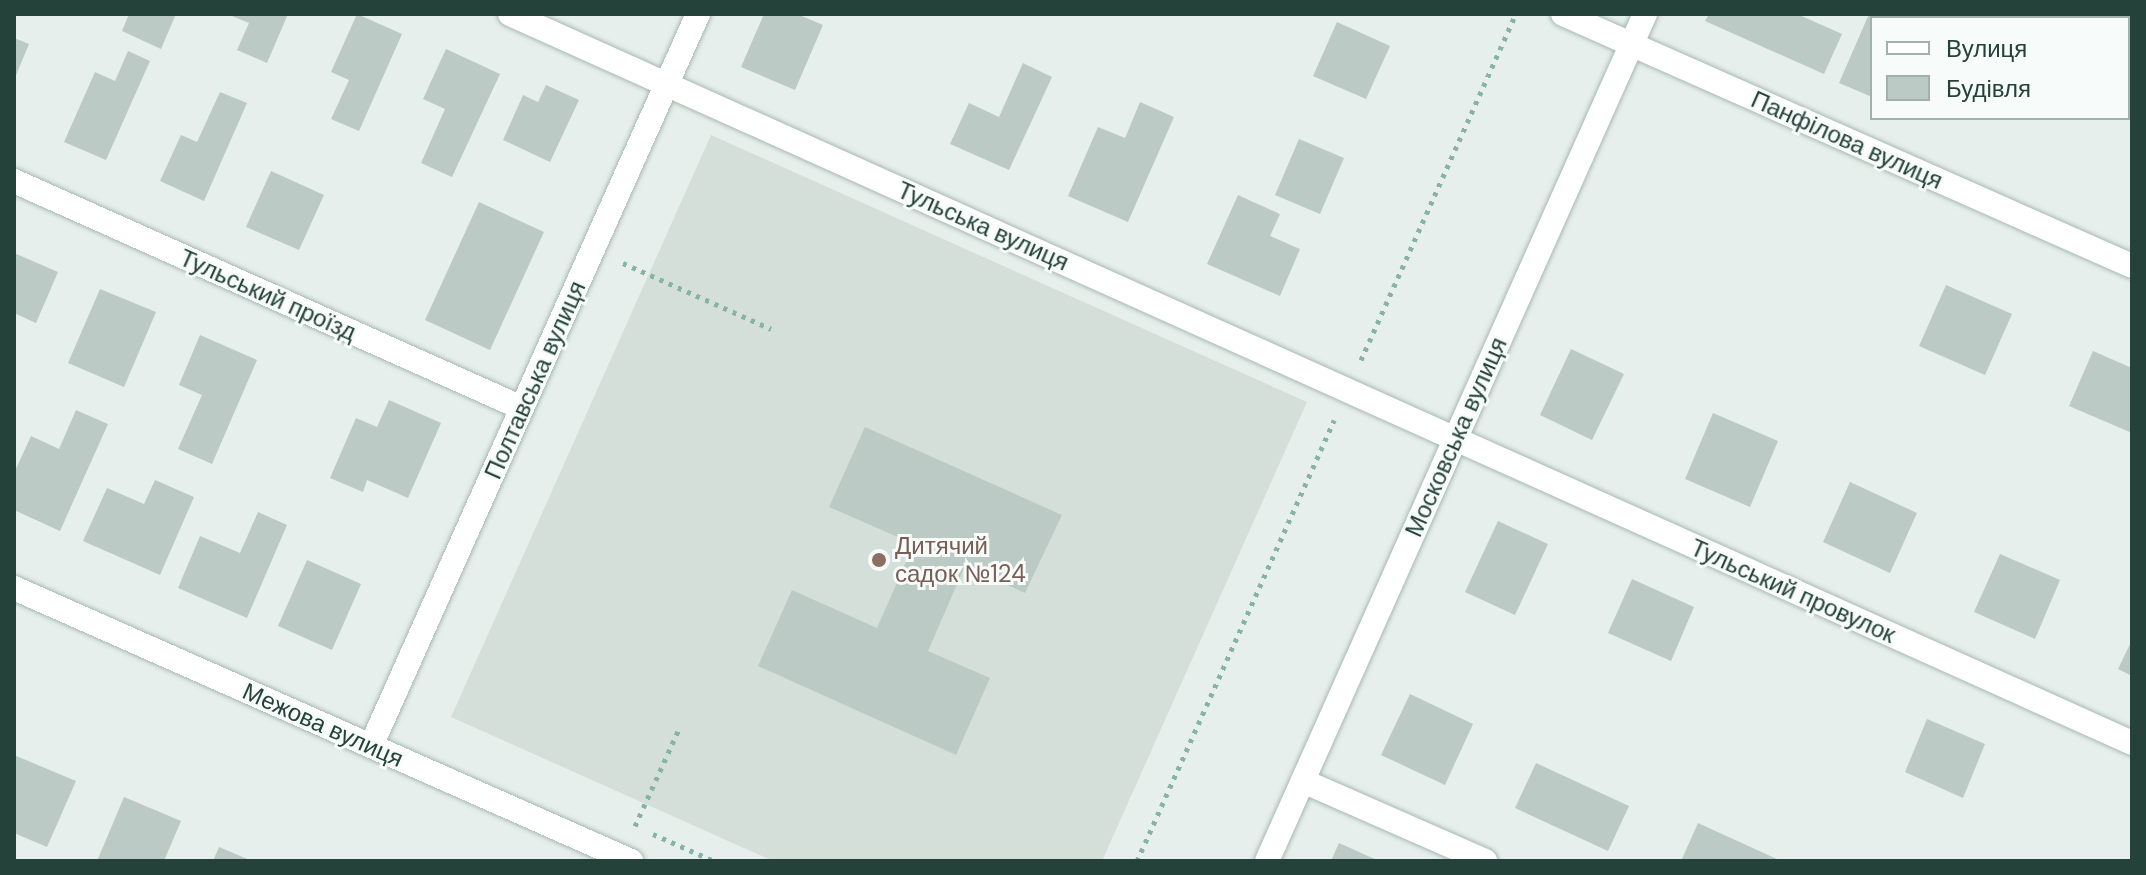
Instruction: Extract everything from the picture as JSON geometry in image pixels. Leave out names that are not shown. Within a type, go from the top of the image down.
[{"type":"street","name":"Тульська вулиця","points":[[510,14],[1455,439]]},
{"type":"street","name":"Полтавська вулиця","points":[[371,746],[698,14]]},
{"type":"street","name":"Панфілова вулиця","points":[[1563,14],[2132,266]]},
{"type":"street","name":"Московська вулиця","points":[[1267,861],[1645,14]]},
{"type":"street","name":"Тульський проїзд","points":[[14,181],[522,408]]},
{"type":"street","name":"Тульський провулок","points":[[1455,439],[2132,743]]},
{"type":"street","name":"Межова вулиця","points":[[14,588],[631,861]]},
{"type":"street","points":[[1303,781],[1485,861]]},
{"type":"path","points":[[1137,861],[1516,14]]},
{"type":"path","points":[[593,249],[771,329]]},
{"type":"path","points":[[635,826],[679,729]]},
{"type":"shaded area","name":"Дитячий садок №124","points":[[711,135],[1307,402],[1102,861],[773,861],[451,717]]},
{"type":"building","points":[[129,14],[176,14],[161,49],[122,31]]},
{"type":"building","points":[[227,14],[288,14],[267,63],[237,50],[249,23]]},
{"type":"building","points":[[357,14],[402,34],[359,131],[331,119],[349,80],[331,72]]},
{"type":"building","points":[[764,14],[797,14],[823,25],[795,90],[741,67]]},
{"type":"building","points":[[1709,14],[1797,14],[1842,34],[1824,74],[1705,21]]},
{"type":"building","points":[[1869,14],[1880,16],[1870,16],[1870,96],[1839,83]]},
{"type":"building","points":[[1337,22],[1390,46],[1366,99],[1313,76]]},
{"type":"building","points":[[14,38],[29,44],[14,80]]},
{"type":"building","points":[[446,49],[500,74],[452,177],[421,163],[445,109],[423,99]]},
{"type":"building","points":[[128,51],[150,61],[106,160],[64,142],[95,72],[115,81]]},
{"type":"building","points":[[1023,63],[1052,77],[1009,170],[950,144],[969,103],[999,117]]},
{"type":"building","points":[[546,85],[579,100],[550,162],[503,140],[523,95],[538,102]]},
{"type":"building","points":[[220,92],[247,103],[204,201],[160,181],[181,135],[197,142]]},
{"type":"building","points":[[1140,102],[1174,117],[1128,222],[1068,196],[1098,127],[1125,138]]},
{"type":"building","points":[[1299,139],[1344,158],[1320,214],[1275,195]]},
{"type":"building","points":[[271,171],[324,195],[299,250],[246,227]]},
{"type":"building","points":[[1238,195],[1280,214],[1270,236],[1300,249],[1280,296],[1207,264]]},
{"type":"building","points":[[479,202],[544,232],[490,350],[425,320]]},
{"type":"building","points":[[14,253],[58,272],[36,323],[14,313]]},
{"type":"building","points":[[1946,285],[2012,314],[1985,375],[1919,346]]},
{"type":"building","points":[[100,289],[156,312],[124,387],[68,363]]},
{"type":"building","points":[[200,335],[257,360],[212,464],[178,449],[202,395],[179,385]]},
{"type":"building","points":[[1571,349],[1624,374],[1592,440],[1540,415]]},
{"type":"building","points":[[2093,351],[2132,368],[2132,433],[2069,406]]},
{"type":"building","points":[[389,400],[441,423],[408,498],[367,480],[363,492],[330,478],[356,418],[377,427]]},
{"type":"building","points":[[76,410],[108,424],[60,531],[14,510],[14,473],[31,436],[59,449]]},
{"type":"building","points":[[1713,413],[1778,441],[1750,507],[1685,479]]},
{"type":"building","points":[[865,427],[1062,515],[1025,593],[965,566],[928,651],[990,678],[956,755],[758,666],[792,590],[877,628],[914,544],[829,507]]},
{"type":"building","points":[[155,480],[194,497],[160,575],[83,541],[107,488],[144,504]]},
{"type":"building","points":[[1850,482],[1917,513],[1890,573],[1823,542]]},
{"type":"building","points":[[258,512],[287,525],[247,618],[178,588],[200,536],[240,553]]},
{"type":"building","points":[[1498,521],[1548,544],[1515,615],[1465,592]]},
{"type":"building","points":[[2000,554],[2060,580],[2035,639],[1974,612]]},
{"type":"building","points":[[307,560],[361,584],[332,650],[278,626]]},
{"type":"building","points":[[1632,579],[1694,607],[1671,661],[1608,633]]},
{"type":"building","points":[[2132,640],[2132,676],[2118,669]]},
{"type":"building","points":[[1410,694],[1473,724],[1445,785],[1381,755]]},
{"type":"building","points":[[1927,719],[1985,744],[1963,798],[1905,772]]},
{"type":"building","points":[[14,755],[76,781],[47,847],[14,833]]},
{"type":"building","points":[[1536,763],[1629,806],[1608,851],[1515,808]]},
{"type":"building","points":[[124,797],[181,821],[164,861],[97,861]]},
{"type":"building","points":[[1698,823],[1781,861],[1681,861]]},
{"type":"building","points":[[1339,843],[1379,861],[1331,861]]},
{"type":"building","points":[[219,847],[252,861],[213,861]]},
{"type":"place","name":"Дитячий садок №124","points":[[879,560]]}]
